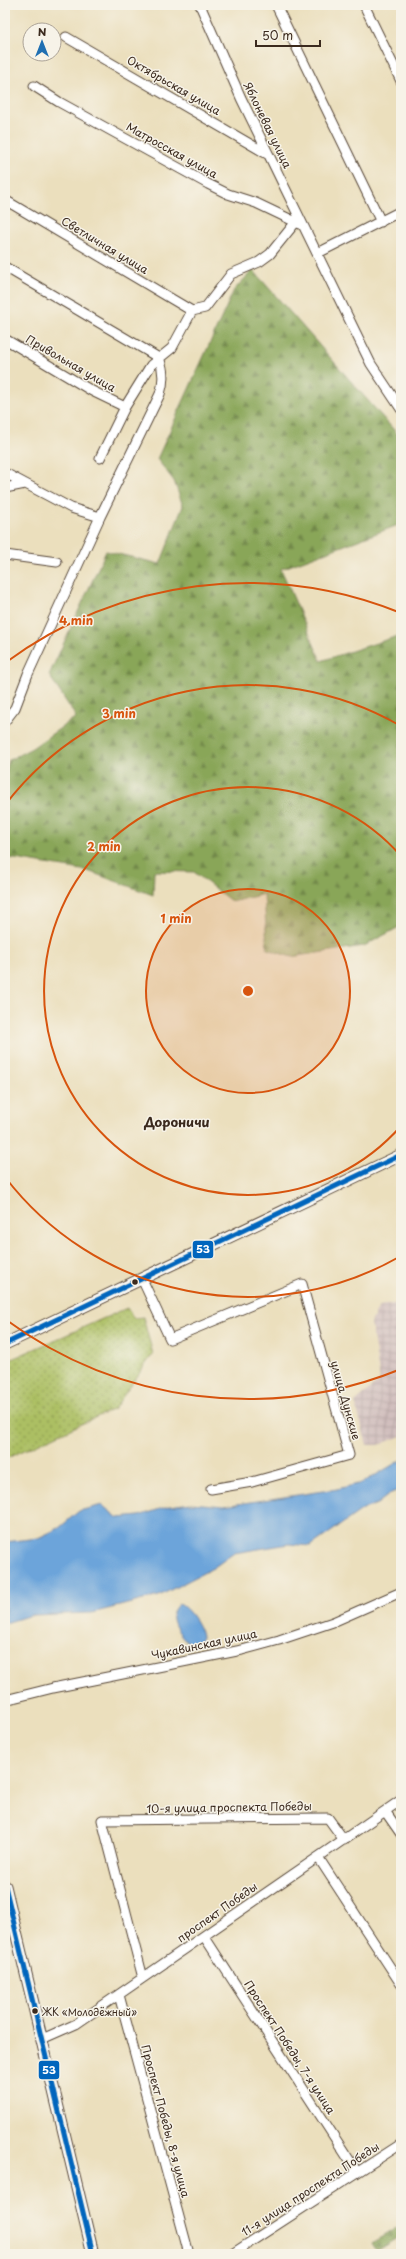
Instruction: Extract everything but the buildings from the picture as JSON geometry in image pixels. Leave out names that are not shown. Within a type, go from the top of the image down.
[{"type":"street","name":"Яблоневая улица","points":[[200,5],[299,224],[318,253]]},
{"type":"street","points":[[276,5],[381,222]]},
{"type":"street","points":[[364,5],[401,81]]},
{"type":"street","name":"Октябрьская улица","points":[[66,37],[269,155]]},
{"type":"street","name":"Матросская улица","points":[[34,86],[59,102],[208,184],[228,194],[256,203],[299,224]]},
{"type":"street","name":"Светличная улица","points":[[5,200],[192,311]]},
{"type":"street","points":[[401,211],[318,253],[371,364],[401,409]]},
{"type":"street","points":[[100,458],[125,407],[151,365],[172,348],[192,311],[204,308],[231,274],[259,262],[270,254],[299,224]]},
{"type":"street","points":[[5,267],[159,358],[163,375],[163,384],[160,394],[100,517],[28,674],[15,708],[5,721]]},
{"type":"street","name":"Привольная улица","points":[[5,339],[92,391],[125,407]]},
{"type":"street","points":[[5,473],[70,508],[100,517]]},
{"type":"street","points":[[5,488],[25,484]]},
{"type":"street","points":[[5,555],[57,562]]},
{"type":"street","points":[[5,1344],[401,1155]]},
{"type":"street","name":"улица Дунские","points":[[142,1279],[170,1338],[302,1284],[349,1455],[252,1482],[211,1488]]},
{"type":"street","name":"Чукавинская улица","points":[[5,1700],[61,1686],[242,1650],[279,1640],[333,1622],[401,1592]]},
{"type":"street","name":"проспект Победы","points":[[42,2039],[76,2024],[401,1800]]},
{"type":"street","points":[[385,1811],[401,1834]]},
{"type":"street","name":"10-я улица проспекта Победы","points":[[143,1978],[102,1820],[328,1818],[344,1840]]},
{"type":"street","points":[[318,1857],[401,1984]]},
{"type":"street","points":[[5,1886],[93,2254]]},
{"type":"street","name":"Проспект Победы, 7-я улица","points":[[204,1936],[357,2172]]},
{"type":"street","name":"Проспект Победы, 8-я улица","points":[[119,1995],[188,2254]]},
{"type":"street","name":"11-я улица проспекта Победы","points":[[232,2254],[401,2144]]},
{"type":"shaded area","points":[[401,1303],[401,1436],[379,1445],[367,1445],[355,1402],[380,1380],[371,1323],[379,1306]]},
{"type":"green space","points":[[253,270],[401,438],[401,524],[281,569],[321,661],[401,635],[401,926],[364,946],[291,957],[267,949],[264,894],[232,902],[194,872],[154,871],[153,895],[88,871],[9,858],[5,835],[3,808],[6,771],[9,760],[32,748],[76,717],[49,675],[106,551],[160,564],[183,506],[174,481],[157,459],[234,290]]},
{"type":"green space","points":[[127,1308],[134,1318],[143,1317],[153,1354],[114,1409],[5,1459],[5,1362]]},
{"type":"green space","points":[[401,2225],[401,2236],[377,2251],[372,2243]]},
{"type":"water","points":[[401,1460],[401,1489],[391,1493],[377,1504],[363,1509],[311,1546],[289,1544],[234,1553],[213,1568],[159,1596],[92,1613],[31,1615],[5,1623],[5,1542],[38,1538],[59,1528],[79,1511],[102,1505],[118,1518],[139,1516],[169,1506],[191,1503],[224,1506],[337,1489],[362,1483]]},
{"type":"water","points":[[179,1604],[190,1613],[200,1629],[202,1638],[197,1643],[189,1643],[177,1630],[173,1619],[173,1614]]},
{"type":"transit line","name":"53","points":[[5,1344],[401,1155]]},
{"type":"transit line","name":"53","points":[[5,1886],[93,2254]]},
{"type":"place","name":"ЖК «Молодёжный»","points":[[35,2011]]},
{"type":"district","name":"Дороничи","points":[[177,1121]]}]
